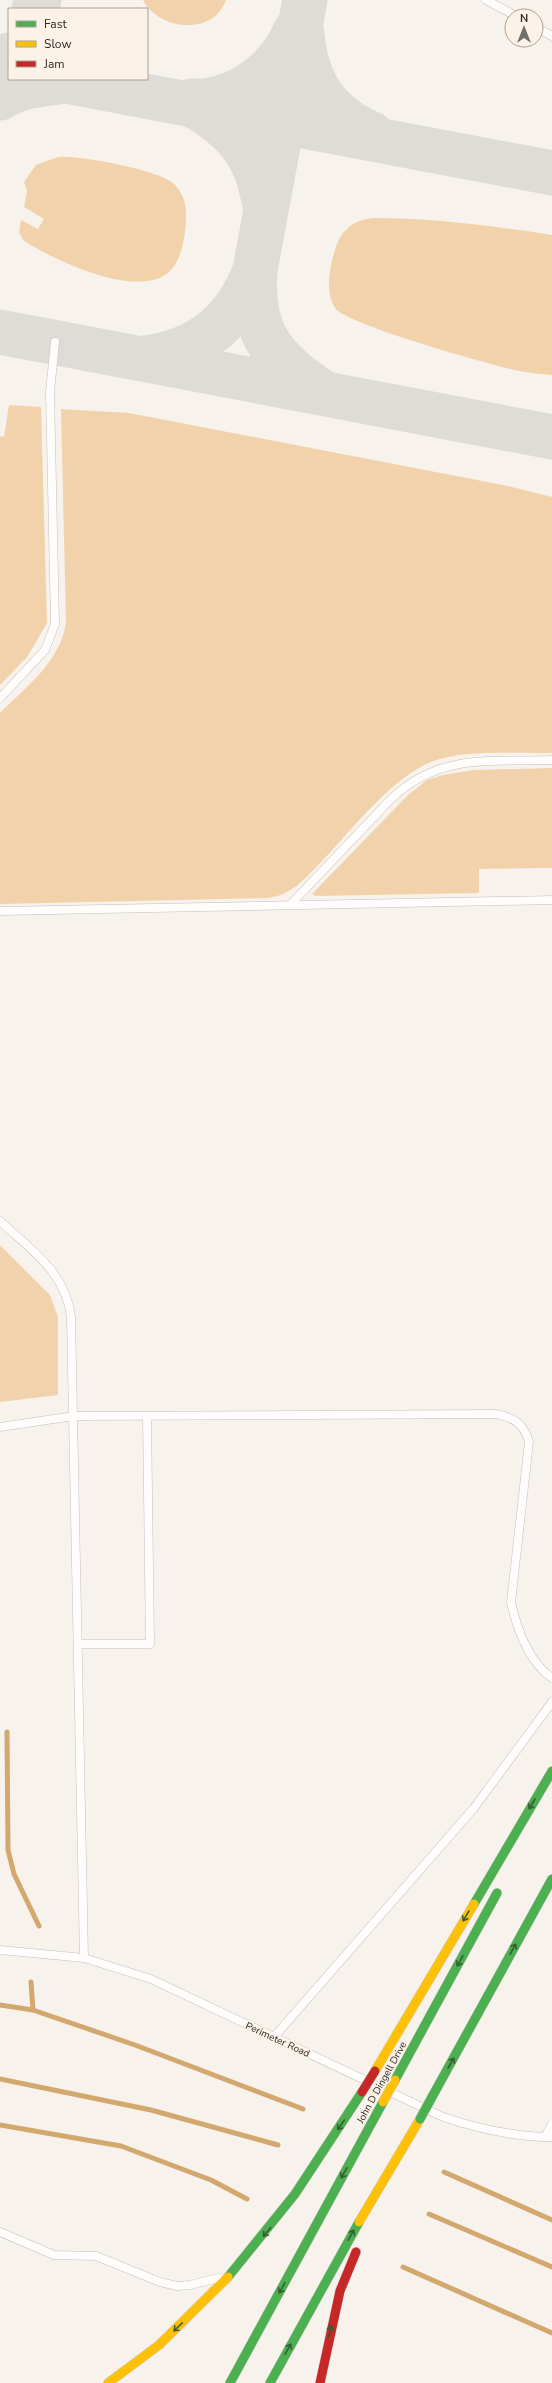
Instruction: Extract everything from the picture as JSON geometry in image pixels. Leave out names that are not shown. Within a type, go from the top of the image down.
[{"type":"highway","points":[[108,2383],[159,2346],[230,2276],[280,2217],[375,2071],[552,1771]]},
{"type":"highway","points":[[270,2383],[366,2209],[407,2143],[552,1879]]},
{"type":"highway","name":"John D Dingell Drive","points":[[230,2383],[503,1881]]},
{"type":"highway","points":[[371,2221],[407,2143]]},
{"type":"highway","points":[[320,2383],[340,2291],[362,2240]]},
{"type":"lane","points":[[486,0],[504,10]]},
{"type":"lane","points":[[0,698],[45,650],[54,624],[50,392],[55,342]]},
{"type":"lane","points":[[290,905],[391,799],[405,786],[420,776],[440,767],[462,763],[552,760]]},
{"type":"lane","points":[[0,911],[552,900]]},
{"type":"lane","points":[[0,1221],[53,1271],[65,1291],[71,1317],[84,1958]]},
{"type":"lane","points":[[0,1427],[74,1416],[495,1414],[508,1416],[520,1423],[526,1432],[529,1454],[511,1602],[518,1627],[536,1663],[552,1678]]},
{"type":"lane","points":[[78,1644],[150,1644],[147,1416]]},
{"type":"lane","points":[[274,2037],[474,1808],[552,1702]]},
{"type":"lane","name":"Perimeter Road","points":[[0,1950],[84,1958],[151,1979],[443,2117],[480,2129],[506,2134],[548,2137]]},
{"type":"lane","points":[[548,2137],[552,2124]]},
{"type":"lane","points":[[0,2232],[54,2255],[96,2256],[160,2282],[177,2286],[200,2284],[230,2276]]},
{"type":"shaded area","points":[[143,0],[226,0],[219,12],[210,20],[198,24],[185,25],[172,23],[160,18],[150,10]]},
{"type":"shaded area","points":[[58,157],[83,158],[119,164],[166,179],[179,189],[186,206],[186,219],[180,253],[176,263],[170,271],[156,279],[138,282],[118,280],[75,267],[54,258],[23,240],[19,232],[21,220],[38,229],[44,219],[24,207],[27,191],[24,182],[36,165]]},
{"type":"shaded area","points":[[374,218],[418,219],[463,223],[552,235],[552,375],[519,371],[422,344],[366,325],[346,316],[336,309],[332,303],[330,295],[329,280],[331,264],[337,243],[349,227],[360,221]]},
{"type":"shaded area","points":[[9,405],[41,407],[47,623],[27,657],[0,685],[0,436],[4,437]]},
{"type":"shaded area","points":[[61,409],[129,413],[508,486],[552,497],[552,753],[490,753],[459,755],[431,762],[417,769],[388,791],[299,884],[277,896],[268,898],[0,904],[0,713],[31,683],[50,661],[63,636],[66,622]]},
{"type":"shaded area","points":[[552,768],[552,868],[479,869],[479,893],[315,896],[312,894],[408,795],[427,780],[443,775],[474,770]]},
{"type":"shaded area","points":[[0,1245],[50,1295],[58,1317],[58,1395],[0,1402]]},
{"type":"waterway","points":[[7,1732],[8,1850],[14,1874],[39,1926]]},
{"type":"waterway","points":[[31,1982],[33,2010]]},
{"type":"waterway","points":[[0,2005],[33,2010],[135,2045],[303,2109]]},
{"type":"waterway","points":[[0,2079],[151,2110],[278,2145]]},
{"type":"waterway","points":[[0,2125],[121,2146],[211,2180],[247,2199]]},
{"type":"waterway","points":[[444,2172],[552,2220]]},
{"type":"waterway","points":[[429,2214],[552,2267]]},
{"type":"waterway","points":[[403,2267],[552,2333]]},
{"type":"taxiway","points":[[35,8],[39,0]]},
{"type":"taxiway","points":[[255,270],[305,0]]},
{"type":"taxiway","points":[[192,101],[209,100],[225,96],[240,90],[254,81],[279,59],[296,30]]},
{"type":"taxiway","points":[[302,34],[308,67],[314,82],[322,95],[331,107],[343,117],[372,134]]},
{"type":"taxiway","points":[[0,72],[8,57]]},
{"type":"taxiway","points":[[60,80],[552,173]]},
{"type":"taxiway","points":[[0,98],[16,90],[41,84],[67,81]]},
{"type":"taxiway","points":[[194,106],[220,123],[242,146],[255,169],[266,208]]},
{"type":"taxiway","points":[[144,358],[164,355],[182,349],[213,331],[226,319],[237,305],[255,270],[254,291],[256,310],[261,327],[268,341],[277,355],[289,367],[321,391]]},
{"type":"taxiway","points":[[0,332],[552,437]]},
{"type":"traffic: fast","points":[[474,1904],[552,1771]]},
{"type":"traffic: fast","points":[[432,2097],[552,1879]]},
{"type":"traffic: fast","points":[[395,2080],[497,1893]]},
{"type":"traffic: fast","points":[[228,2277],[295,2194],[362,2092]]},
{"type":"traffic: fast","points":[[420,2119],[432,2097]]},
{"type":"traffic: fast","points":[[230,2383],[383,2102]]},
{"type":"traffic: fast","points":[[270,2383],[359,2222]]},
{"type":"traffic: slow","points":[[375,2071],[474,1904]]},
{"type":"traffic: slow","points":[[383,2102],[395,2080]]},
{"type":"traffic: slow","points":[[359,2222],[420,2119]]},
{"type":"traffic: slow","points":[[108,2383],[159,2345],[228,2277]]},
{"type":"traffic: jam","points":[[362,2092],[375,2071]]},
{"type":"traffic: jam","points":[[320,2383],[340,2291],[356,2252]]}]
